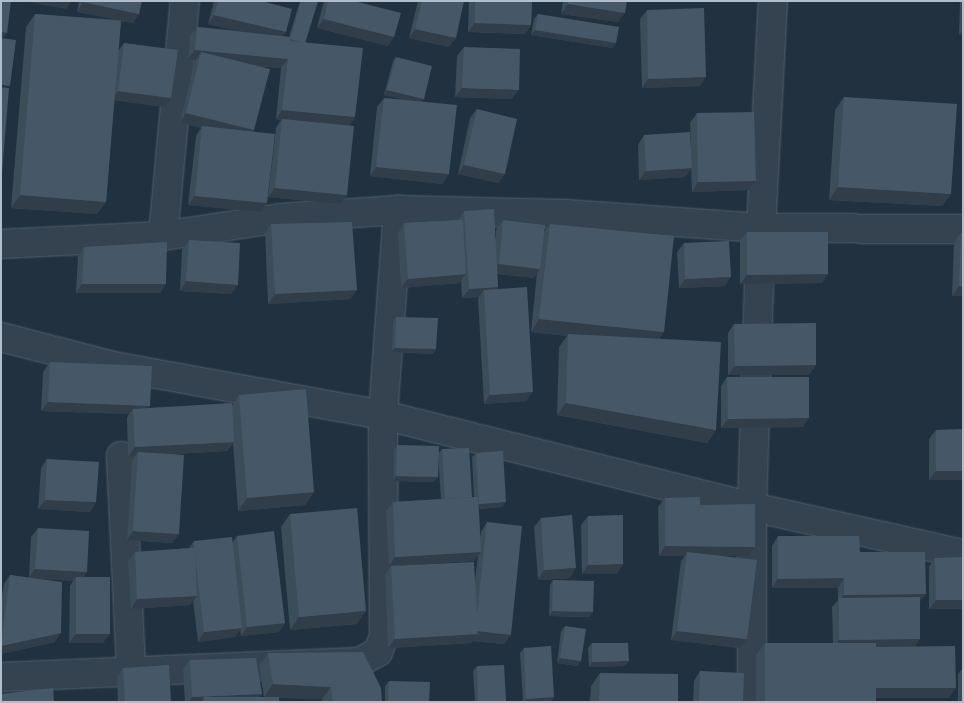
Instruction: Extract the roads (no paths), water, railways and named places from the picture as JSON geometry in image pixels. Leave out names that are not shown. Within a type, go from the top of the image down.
[{"type":"street","points":[[163,236],[185,1]]},
{"type":"street","points":[[752,702],[752,507],[761,228],[773,1]]},
{"type":"street","points":[[1,677],[131,670],[360,662],[378,652],[384,636],[383,415],[398,210]]},
{"type":"street","points":[[1,244],[163,236],[281,218],[398,210],[565,214],[761,228],[963,229]]},
{"type":"street","points":[[1,337],[113,366],[383,415],[752,507],[963,554]]},
{"type":"street","points":[[121,456],[131,670]]}]
